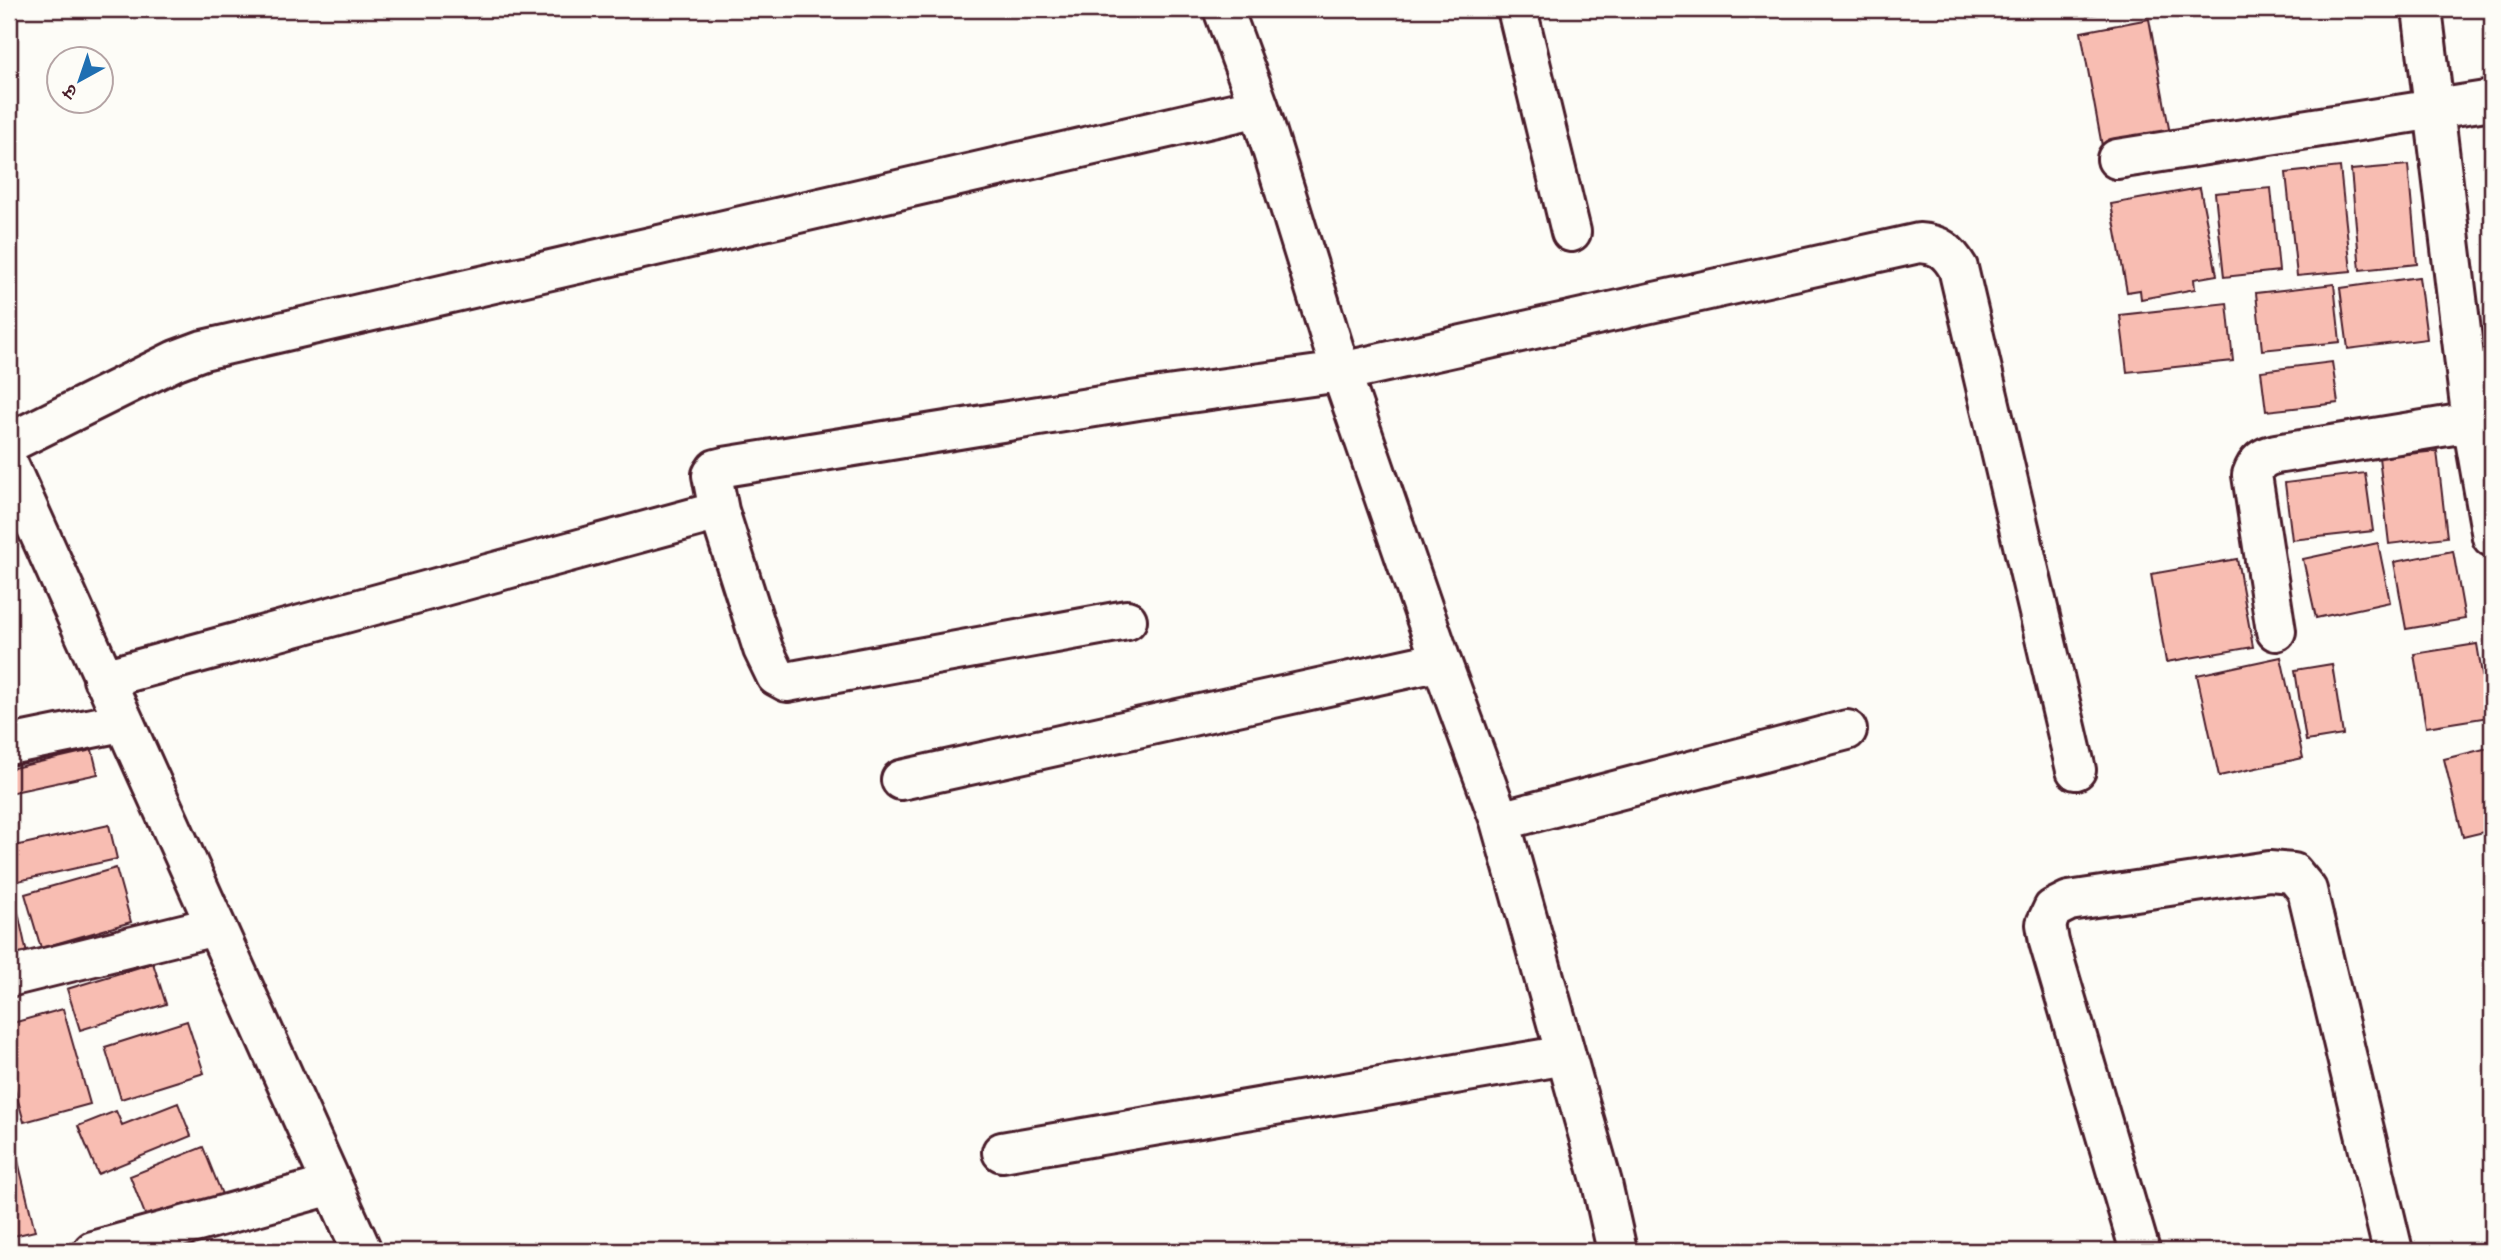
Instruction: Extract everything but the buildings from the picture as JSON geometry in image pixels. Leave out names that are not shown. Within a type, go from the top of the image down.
[{"type":"street","points":[[1517,9],[1571,232]]},
{"type":"street","points":[[2422,9],[2472,422],[2492,537]]},
{"type":"street","points":[[1235,12],[1259,107],[1341,372],[1441,661],[1500,821],[1602,1183],[1617,1251]]},
{"type":"street","points":[[2116,159],[2492,100]]},
{"type":"street","points":[[9,443],[176,360],[203,350],[1259,107]]},
{"type":"street","points":[[1127,620],[787,682],[776,676],[763,649],[719,511],[712,475],[716,469],[724,467],[1139,400],[1341,372],[1919,243],[1934,244],[1943,249],[1958,268],[2076,770]]},
{"type":"street","points":[[2276,631],[2252,475],[2256,464],[2264,457],[2276,454],[2472,422]]},
{"type":"street","points":[[9,466],[362,1251]]},
{"type":"street","points":[[103,679],[719,511]]},
{"type":"street","points":[[901,780],[1441,661]]},
{"type":"street","points":[[9,745],[122,722]]},
{"type":"street","points":[[1500,821],[1847,730]]},
{"type":"street","points":[[2140,1251],[2046,924],[2053,909],[2069,901],[2269,871],[2293,873],[2307,890],[2393,1251]]},
{"type":"street","points":[[9,977],[215,926]]},
{"type":"street","points":[[1002,1152],[1566,1055]]},
{"type":"street","points":[[93,1251],[332,1185]]}]
